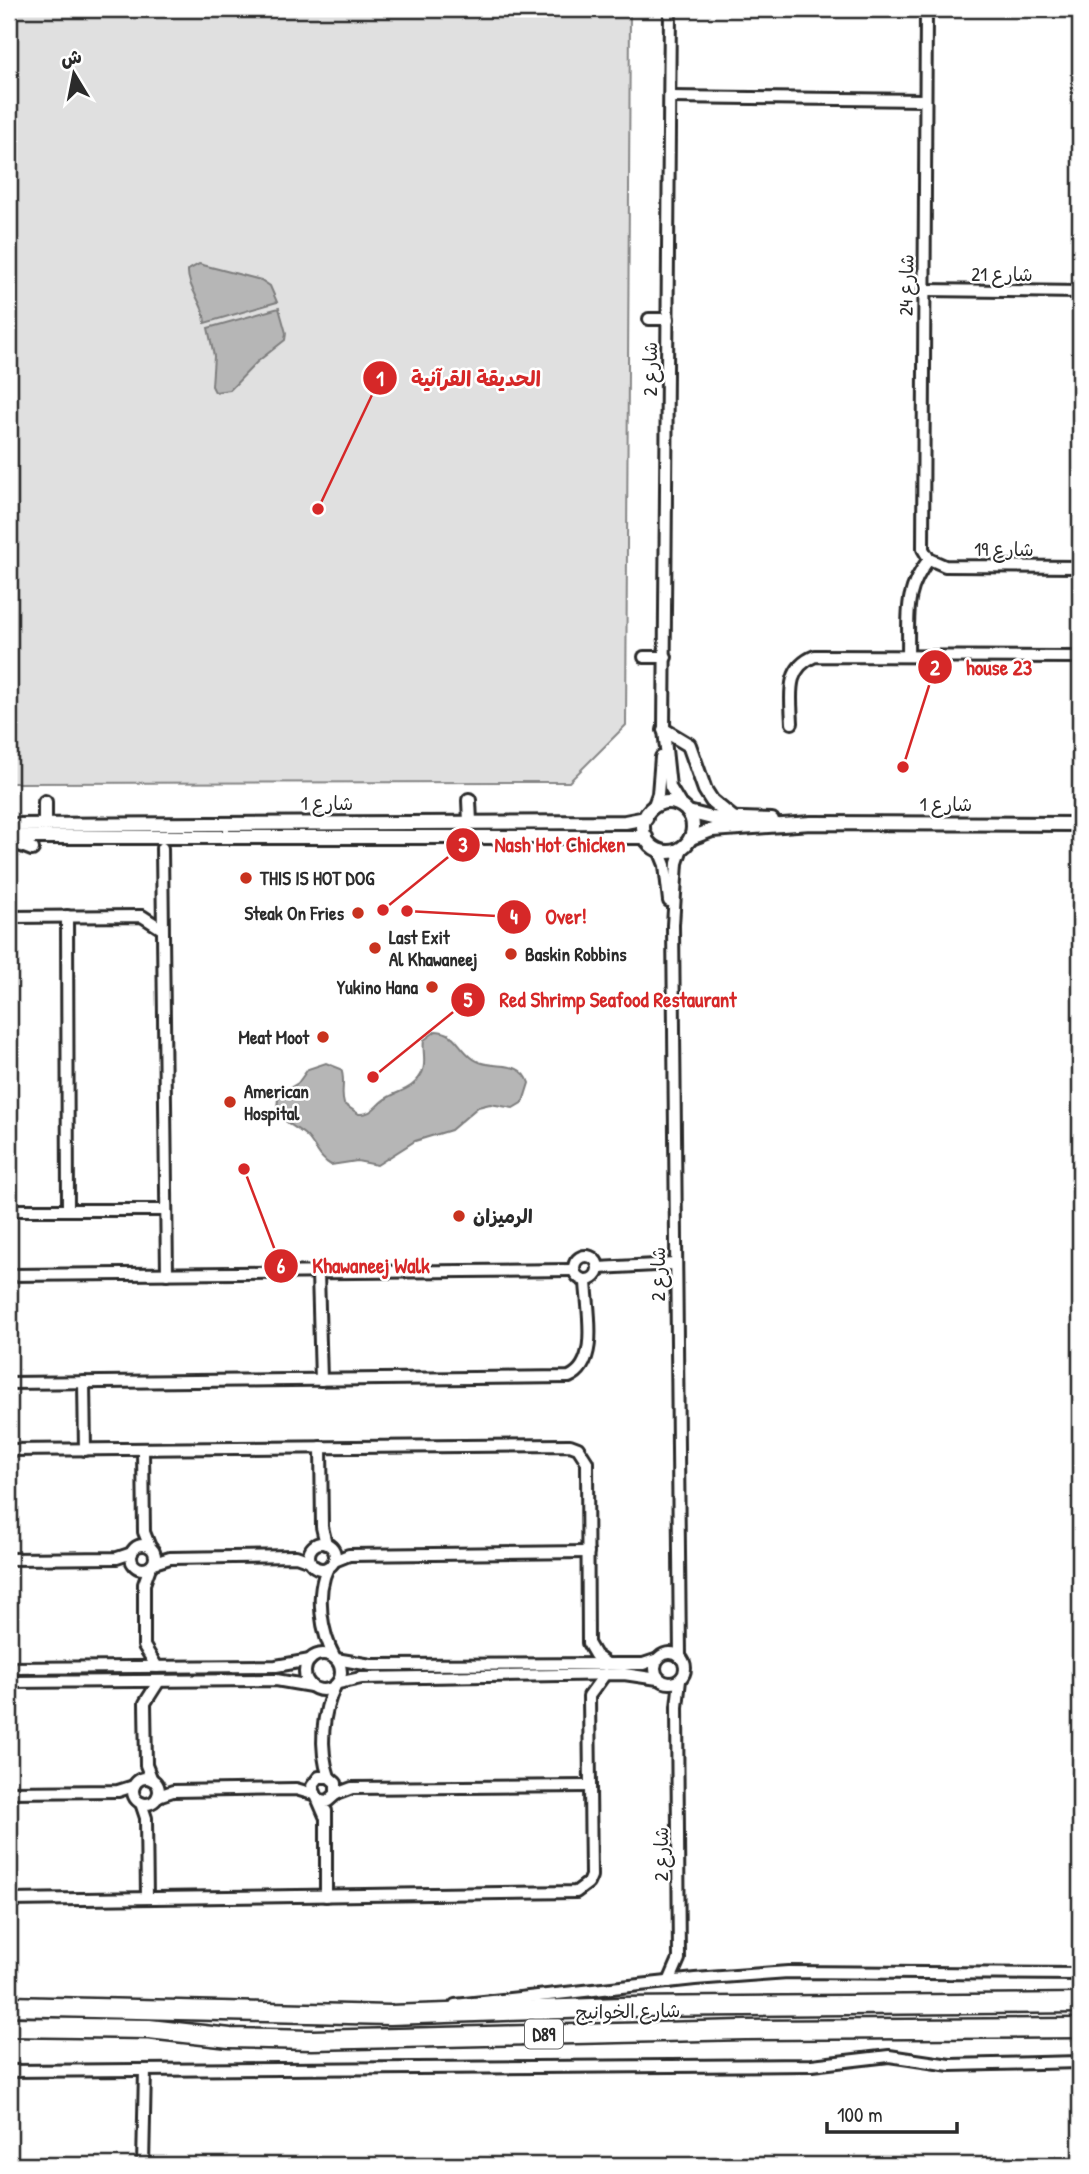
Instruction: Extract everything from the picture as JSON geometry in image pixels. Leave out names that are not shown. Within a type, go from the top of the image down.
[{"type":"highway","name":"شارع الخوانيج","points":[[13,2005],[390,2015],[679,2007],[1080,2003]]},
{"type":"highway","name":"شارع الخوانيج","points":[[9,2027],[149,2029],[230,2038],[312,2040],[745,2029],[1080,2028]]},
{"type":"highway","points":[[9,2039],[104,2038],[149,2029]]},
{"type":"street","name":"شارع 2","points":[[649,813],[659,788],[666,657],[670,9]]},
{"type":"street","name":"شارع 24","points":[[926,9],[921,544],[929,559]]},
{"type":"street","points":[[670,97],[925,100]]},
{"type":"street","name":"شارع 21","points":[[923,290],[1080,292]]},
{"type":"street","points":[[649,319],[668,319]]},
{"type":"street","points":[[908,656],[909,592],[915,576],[929,559]]},
{"type":"street","name":"شارع 19","points":[[929,559],[951,567],[1080,567]]},
{"type":"street","points":[[792,723],[792,679],[804,660],[826,655],[1080,657]]},
{"type":"street","points":[[644,657],[666,657]]},
{"type":"street","name":"شارع 2","points":[[664,730],[670,788],[685,809]]},
{"type":"street","points":[[664,730],[689,745],[705,790],[712,801],[734,819]]},
{"type":"street","points":[[470,800],[470,822]]},
{"type":"street","points":[[45,802],[45,825]]},
{"type":"street","points":[[667,803],[685,809],[693,827],[686,843],[670,852],[659,850],[646,837],[649,813],[667,803]]},
{"type":"street","name":"شارع 1","points":[[685,809],[702,817],[811,823],[1080,824]]},
{"type":"street","name":"شارع 1","points":[[9,825],[625,822],[649,813]]},
{"type":"street","name":"شارع 1","points":[[686,843],[712,830],[811,823]]},
{"type":"street","name":"شارع 1","points":[[9,839],[646,837]]},
{"type":"street","points":[[9,839],[32,849]]},
{"type":"street","name":"شارع 2","points":[[680,1657],[673,918],[677,863],[686,843]]},
{"type":"street","points":[[162,848],[167,1274]]},
{"type":"street","name":"شارع 2","points":[[659,850],[665,864],[673,918]]},
{"type":"street","points":[[142,916],[162,902]]},
{"type":"street","points":[[67,916],[68,1210]]},
{"type":"street","points":[[9,917],[142,916],[162,929]]},
{"type":"street","points":[[9,1210],[166,1210]]},
{"type":"street","points":[[585,1256],[593,1258],[598,1268],[595,1277],[586,1281],[578,1278],[573,1270],[577,1259],[585,1256]]},
{"type":"street","points":[[598,1268],[675,1268]]},
{"type":"street","points":[[9,1275],[573,1270]]},
{"type":"street","points":[[318,1272],[321,1380]]},
{"type":"street","points":[[9,1383],[569,1377],[577,1374],[587,1360],[586,1281]]},
{"type":"street","points":[[84,1382],[85,1450]]},
{"type":"street","points":[[9,1450],[570,1445],[583,1454],[587,1462],[588,1643],[606,1669],[643,1674],[662,1681],[680,1680],[686,1667],[680,1657],[661,1656],[643,1664],[606,1669],[361,1678],[327,1690],[285,1680],[9,1682]]},
{"type":"street","points":[[321,1447],[323,1630],[342,1671],[324,1716]]},
{"type":"street","points":[[142,1450],[144,1646],[157,1667]]},
{"type":"street","points":[[9,1559],[117,1558],[141,1555],[170,1558],[588,1552]]},
{"type":"street","points":[[141,1555],[152,1565]]},
{"type":"street","points":[[141,1555],[152,1565]]},
{"type":"street","points":[[144,1584],[152,1565],[170,1558]]},
{"type":"street","points":[[323,1630],[305,1673],[324,1716],[326,1896]]},
{"type":"street","points":[[662,1681],[655,1667],[678,1630]]},
{"type":"street","points":[[569,1670],[588,1643]]},
{"type":"street","points":[[129,1667],[144,1646]]},
{"type":"street","points":[[9,1668],[285,1666],[323,1654],[371,1665],[569,1670]]},
{"type":"street","points":[[9,1900],[576,1892],[588,1883],[591,1876],[589,1696],[606,1669]]},
{"type":"street","points":[[569,1670],[589,1696]]},
{"type":"street","name":"شارع 2","points":[[669,1982],[679,1959],[677,1707],[680,1680]]},
{"type":"street","points":[[131,1681],[145,1703],[147,1898]]},
{"type":"street","points":[[145,1703],[159,1681]]},
{"type":"street","name":"شارع 2","points":[[662,1681],[677,1707]]},
{"type":"street","points":[[9,1792],[590,1786]]},
{"type":"street","points":[[679,1959],[695,1979]]},
{"type":"street","points":[[390,2015],[413,2009],[695,1979],[788,1972],[1080,1974]]},
{"type":"street","points":[[9,2071],[812,2065],[889,2056],[950,2065],[1080,2062]]},
{"type":"street","points":[[144,2165],[145,2070]]},
{"type":"shaded area","points":[[9,9],[630,9],[626,725],[569,782],[9,783]]},
{"type":"shaded area","points":[[199,264],[261,280],[270,286],[277,302],[205,323],[188,277],[188,270]]},
{"type":"shaded area","points":[[279,308],[286,333],[285,340],[257,362],[230,390],[215,392],[212,386],[214,356],[208,328]]},
{"type":"shaded area","points":[[436,1031],[448,1034],[478,1062],[519,1070],[529,1083],[523,1102],[513,1108],[490,1104],[478,1107],[451,1130],[415,1141],[377,1165],[357,1161],[331,1165],[327,1163],[309,1139],[281,1116],[277,1103],[280,1094],[298,1083],[308,1069],[326,1063],[341,1069],[344,1104],[359,1114],[371,1111],[419,1078],[424,1065],[424,1040]]},
{"type":"place","name":"الحديقة القرآنية","points":[[318,509]]},
{"type":"place","name":"house 23","points":[[903,767]]},
{"type":"place","name":"THIS IS HOT DOG","points":[[246,878]]},
{"type":"place","name":"Nash Hot Chicken","points":[[383,910]]},
{"type":"place","name":"Over!","points":[[407,911]]},
{"type":"place","name":"Steak On Fries","points":[[358,913]]},
{"type":"place","name":"Last Exit Al Khawaneej","points":[[375,948]]},
{"type":"place","name":"Baskin Robbins","points":[[511,954]]},
{"type":"place","name":"Yukino Hana","points":[[432,987]]},
{"type":"place","name":"Meat Moot","points":[[323,1037]]},
{"type":"place","name":"Red Shrimp Seafood Restaurant","points":[[373,1077]]},
{"type":"place","name":"American Hospital","points":[[230,1102]]},
{"type":"place","name":"Khawaneej Walk","points":[[244,1169]]},
{"type":"place","name":"الرميزان","points":[[459,1216]]}]
